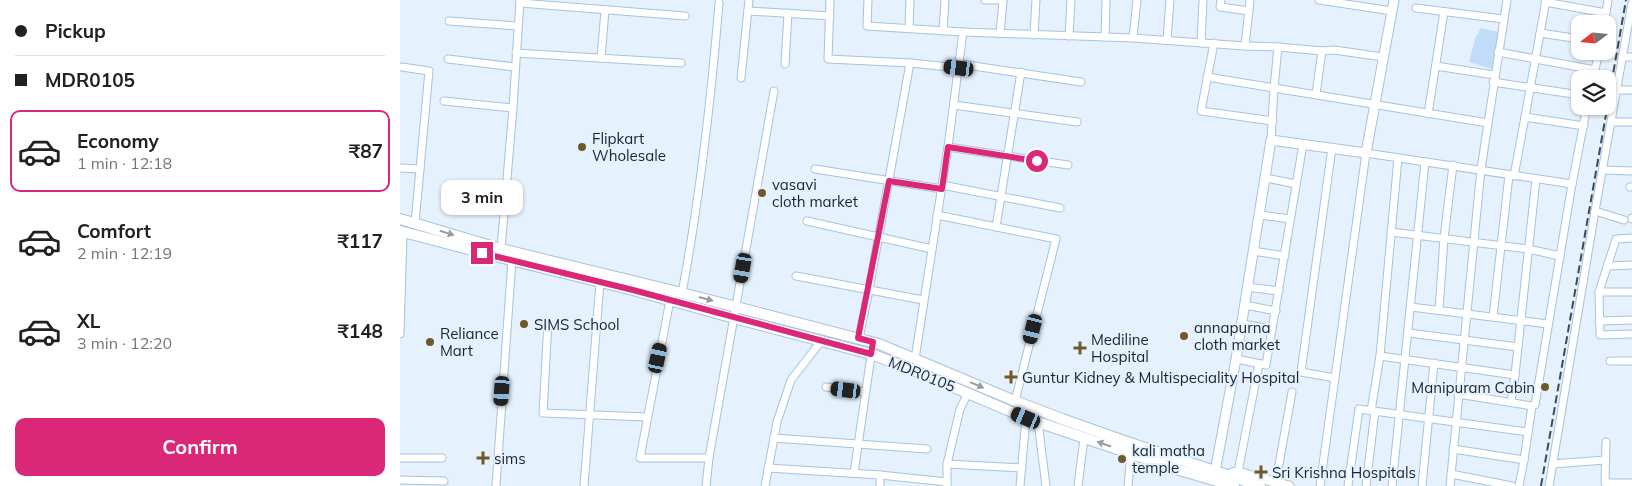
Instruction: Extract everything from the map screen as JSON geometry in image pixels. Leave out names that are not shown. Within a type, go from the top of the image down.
[{"type":"main road","name":"MDR0105","points":[[400,219],[500,248],[873,342],[1015,401],[1215,472],[1231,481]]},
{"type":"main road","name":"MDR0105","points":[[401,231],[871,354],[1026,418],[1084,438],[1194,475],[1231,481],[1246,481],[1260,486]]},
{"type":"street","points":[[741,78],[749,0]]},
{"type":"street","points":[[830,0],[828,59],[959,66],[1021,72],[1081,82]]},
{"type":"street","points":[[868,0],[867,26],[964,32],[1133,38],[1322,51],[1334,50],[1384,57]]},
{"type":"street","points":[[910,0],[910,28]]},
{"type":"street","points":[[943,31],[945,0]]},
{"type":"street","points":[[985,0],[1003,0],[1000,33]]},
{"type":"street","points":[[1034,35],[1036,0]]},
{"type":"street","points":[[1069,36],[1071,0]]},
{"type":"street","points":[[1105,37],[1106,0]]},
{"type":"street","points":[[1133,38],[1137,0]]},
{"type":"street","points":[[1167,40],[1170,0]]},
{"type":"street","points":[[1202,43],[1203,0]]},
{"type":"street","points":[[1221,0],[1220,7],[1249,11]]},
{"type":"street","points":[[1245,46],[1250,0]]},
{"type":"street","points":[[1319,0],[1392,11]]},
{"type":"street","points":[[1320,486],[1366,153],[1394,0]]},
{"type":"street","points":[[1450,486],[1480,169],[1507,0]]},
{"type":"street","points":[[1493,317],[1512,176],[1531,87],[1545,1],[1606,13],[1608,0]]},
{"type":"street","points":[[500,248],[513,108],[520,2],[685,16]]},
{"type":"street","points":[[682,293],[705,148],[719,3]]},
{"type":"street","points":[[1632,4],[1616,90],[1632,90]]},
{"type":"street","points":[[1416,8],[1504,19]]},
{"type":"street","points":[[601,58],[605,10]]},
{"type":"street","points":[[748,11],[830,16]]},
{"type":"street","points":[[1428,114],[1444,12]]},
{"type":"street","points":[[785,64],[788,13]]},
{"type":"street","points":[[449,22],[517,26]]},
{"type":"street","points":[[915,359],[964,32]]},
{"type":"street","points":[[1540,32],[1571,37]]},
{"type":"street","points":[[1214,44],[1202,111],[1273,121]]},
{"type":"street","points":[[1215,472],[1266,178],[1273,121],[1278,47]]},
{"type":"street","points":[[1316,94],[1322,51]]},
{"type":"street","points":[[1498,52],[1595,70],[1597,60]]},
{"type":"street","points":[[516,53],[681,63]]},
{"type":"street","points":[[1622,57],[1632,57]]},
{"type":"street","points":[[448,58],[515,67]]},
{"type":"street","points":[[858,338],[869,290],[910,63]]},
{"type":"street","points":[[1436,66],[1531,87],[1571,93]]},
{"type":"street","points":[[402,67],[428,71],[415,223]]},
{"type":"street","points":[[996,227],[1021,72]]},
{"type":"street","points":[[1207,77],[1488,123]]},
{"type":"street","points":[[706,486],[709,458],[774,91]]},
{"type":"street","points":[[444,101],[513,108]]},
{"type":"street","points":[[954,105],[1077,122]]},
{"type":"street","points":[[1519,486],[1532,406],[1535,405],[1572,184],[1586,115]]},
{"type":"street","points":[[1549,486],[1612,115]]},
{"type":"street","points":[[1525,117],[1584,126]]},
{"type":"street","points":[[1611,122],[1632,122]]},
{"type":"street","points":[[1271,140],[1453,165],[1512,176],[1572,184]]},
{"type":"street","points":[[1236,359],[1266,365],[1303,144]]},
{"type":"street","points":[[948,147],[1068,165]]},
{"type":"street","points":[[1332,148],[1301,372],[1335,378]]},
{"type":"street","points":[[1366,486],[1398,158]]},
{"type":"street","points":[[1392,486],[1409,334],[1425,162]]},
{"type":"street","points":[[1439,310],[1444,238],[1453,165]]},
{"type":"street","points":[[400,168],[420,169]]},
{"type":"street","points":[[815,169],[1001,196],[1060,208]]},
{"type":"street","points":[[1603,170],[1632,171]]},
{"type":"street","points":[[1266,178],[1296,184]]},
{"type":"street","points":[[1511,402],[1522,320],[1536,179]]},
{"type":"street","points":[[1595,211],[1629,219]]},
{"type":"street","points":[[938,215],[1056,239],[1015,401]]},
{"type":"street","points":[[1260,215],[1290,219]]},
{"type":"street","points":[[807,221],[932,249]]},
{"type":"street","points":[[400,334],[401,231]]},
{"type":"street","points":[[1391,232],[1528,249],[1560,256]]},
{"type":"street","points":[[1632,238],[1616,239],[1599,292],[1600,335],[1632,334]]},
{"type":"street","points":[[1253,251],[1284,256]]},
{"type":"street","points":[[496,486],[512,260]]},
{"type":"street","points":[[1607,266],[1632,265]]},
{"type":"street","points":[[796,276],[923,300]]},
{"type":"street","points":[[584,486],[600,282]]},
{"type":"street","points":[[1247,286],[1279,291]]},
{"type":"street","points":[[1599,292],[1632,292]]},
{"type":"street","points":[[670,300],[640,458],[709,458]]},
{"type":"street","points":[[1245,305],[1276,311]]},
{"type":"street","points":[[1411,307],[1548,324]]},
{"type":"street","points":[[1599,321],[1632,320]]},
{"type":"street","points":[[548,322],[542,412],[647,417]]},
{"type":"street","points":[[1242,324],[1272,329]]},
{"type":"street","points":[[1409,334],[1518,347]]},
{"type":"street","points":[[765,486],[777,422],[791,380],[822,340]]},
{"type":"street","points":[[854,473],[873,342]]},
{"type":"street","points":[[1380,356],[1515,375]]},
{"type":"street","points":[[1610,361],[1632,361]]},
{"type":"street","points":[[1422,486],[1434,363]]},
{"type":"street","points":[[1258,364],[1231,481],[1276,481],[1289,486]]},
{"type":"street","points":[[826,387],[865,392]]},
{"type":"street","points":[[1276,481],[1292,392]]},
{"type":"street","points":[[768,468],[880,475],[947,484],[947,464],[960,409],[968,393]]},
{"type":"street","points":[[1458,394],[1532,406]]},
{"type":"street","points":[[1348,486],[1360,409],[1528,432]]},
{"type":"street","points":[[1020,486],[1026,418]]},
{"type":"street","points":[[1038,422],[1046,486]]},
{"type":"street","points":[[774,438],[927,449]]},
{"type":"street","points":[[1078,486],[1084,438]]},
{"type":"street","points":[[1606,442],[1605,483],[1632,483]]},
{"type":"street","points":[[1453,449],[1524,460]]},
{"type":"street","points":[[1128,486],[1131,453]]},
{"type":"street","points":[[400,458],[442,458]]},
{"type":"street","points":[[1552,464],[1605,460]]},
{"type":"street","points":[[947,464],[1022,468]]},
{"type":"street","points":[[1451,474],[1482,483],[1512,486]]},
{"type":"street","points":[[880,475],[880,486]]},
{"type":"street","points":[[400,480],[444,482]]},
{"type":"shaded area","points":[[1481,28],[1499,32],[1492,69],[1469,62],[1475,39]]},
{"type":"railway","points":[[1541,486],[1626,0]]},
{"type":"place","name":"Flipkart Wholesale","points":[[582,147]]},
{"type":"place","name":"vasavi cloth market","points":[[762,193]]},
{"type":"place","name":"SIMS School","points":[[524,324]]},
{"type":"place","name":"annapurna cloth market","points":[[1184,336]]},
{"type":"place","name":"Reliance Mart","points":[[430,342]]},
{"type":"place","name":"Mediline Hospital","points":[[1080,348]]},
{"type":"place","name":"Guntur Kidney & Multispeciality Hospital","points":[[1011,377]]},
{"type":"place","name":"Manipuram Cabin","points":[[1545,387]]},
{"type":"place","name":"sims","points":[[483,458]]},
{"type":"place","name":"kali matha temple","points":[[1122,459]]},
{"type":"place","name":"Sri Krishna Hospitals","points":[[1261,472]]},
{"type":"route","points":[[482,253],[633,290],[871,354],[873,342],[858,338],[889,181],[942,189],[948,147],[1037,161]]}]
